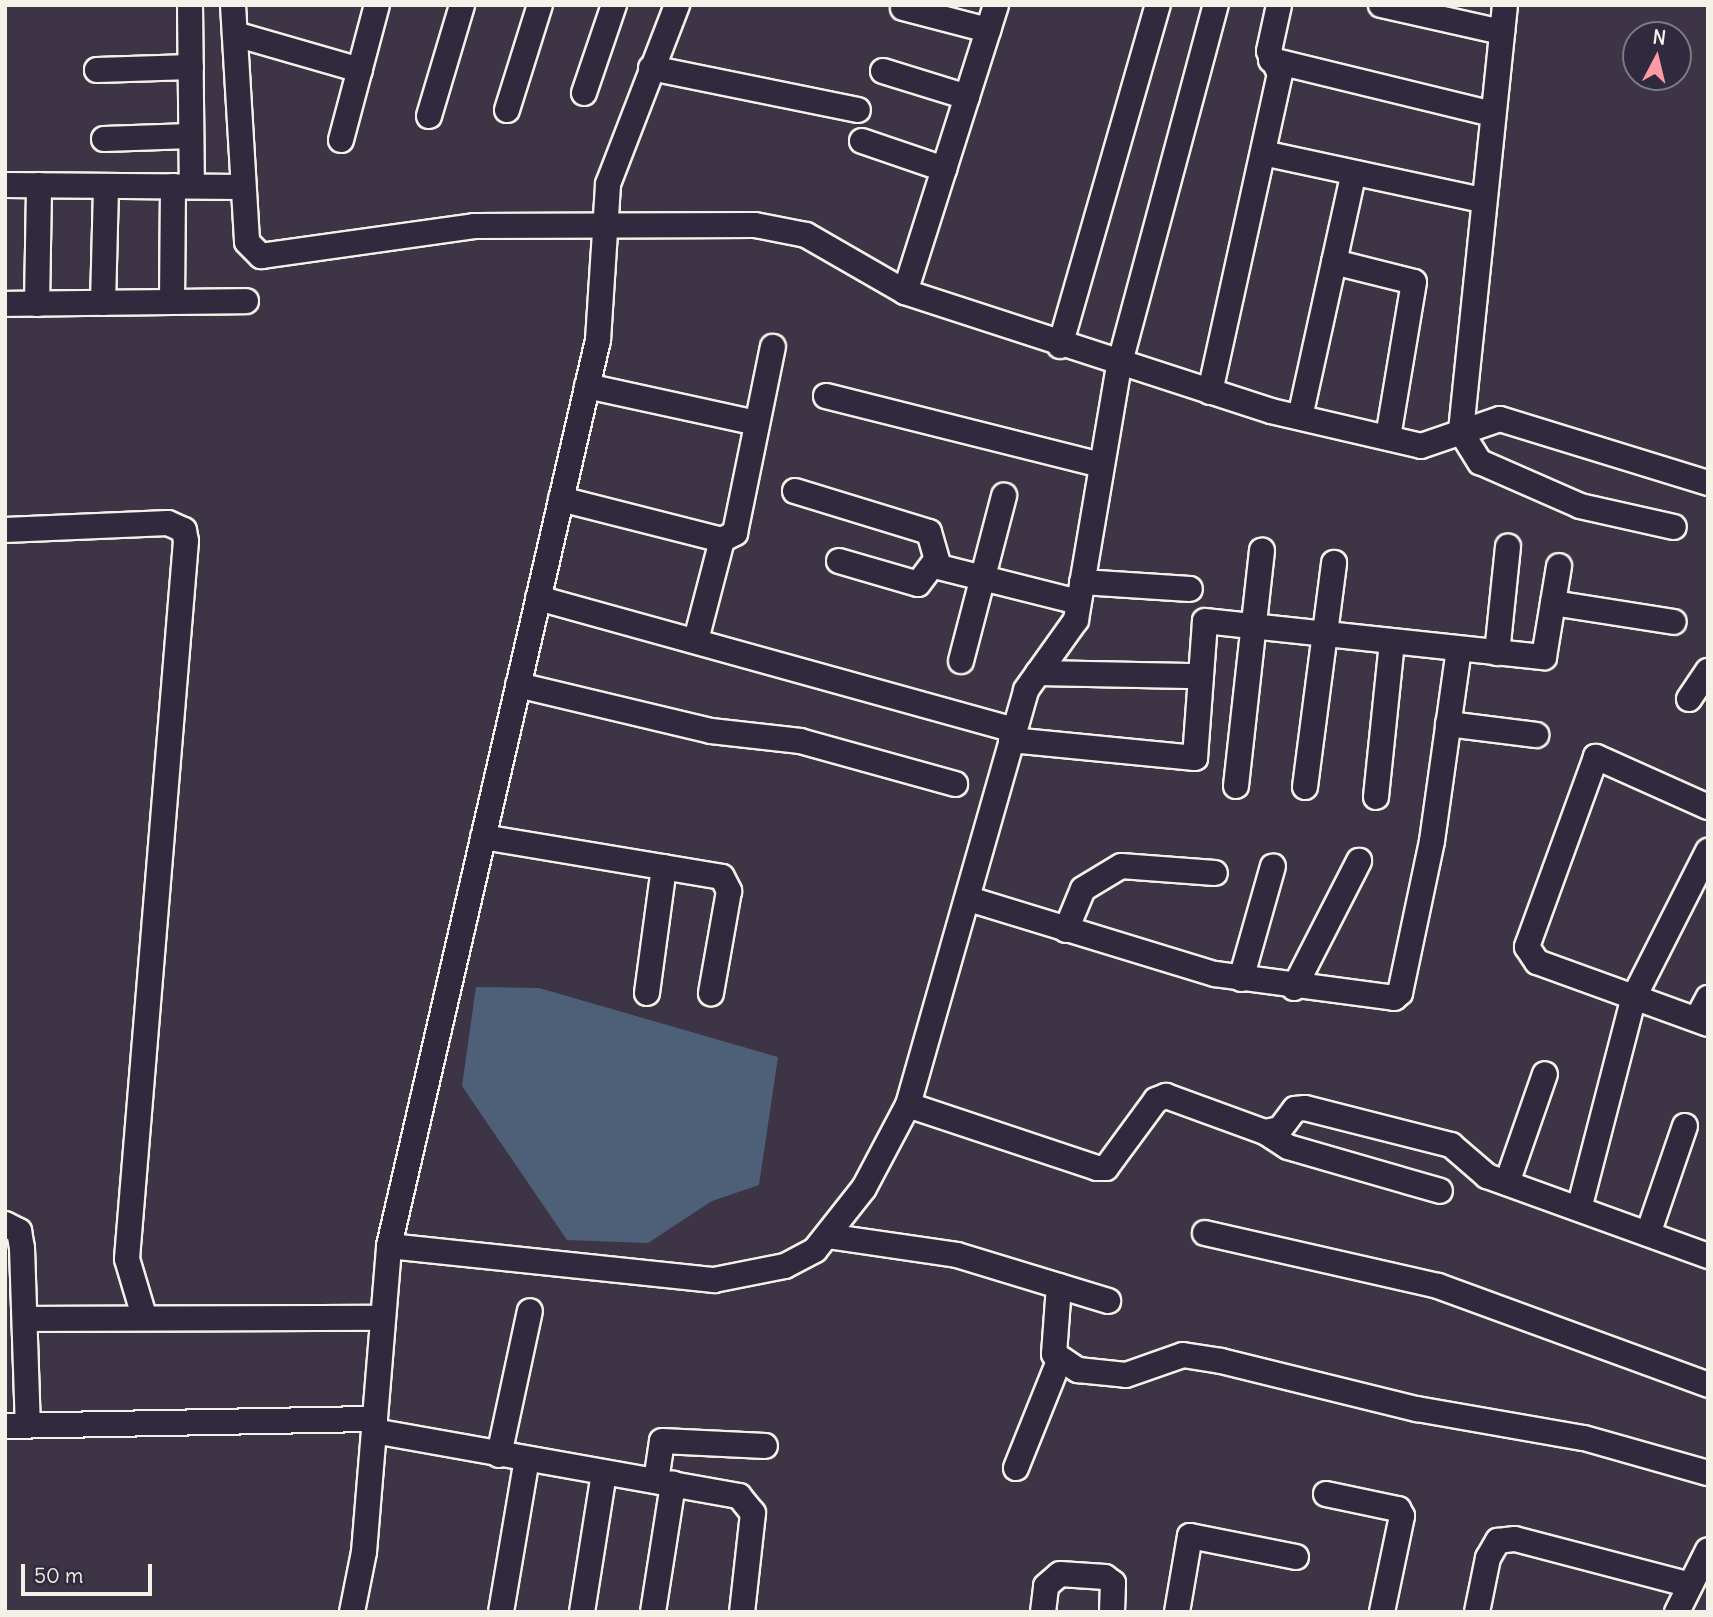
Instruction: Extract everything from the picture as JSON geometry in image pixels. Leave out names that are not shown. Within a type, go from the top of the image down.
[{"type":"street","points":[[172,302],[182,186],[191,136],[190,5]]},
{"type":"street","points":[[233,5],[241,187],[247,242],[269,257],[474,226],[605,222],[755,225],[806,235],[905,292],[1119,366],[1210,393],[1300,417],[1432,446],[1461,432],[1500,419],[1708,483]]},
{"type":"street","points":[[341,140],[376,5]]},
{"type":"street","points":[[429,116],[462,5]]},
{"type":"street","points":[[507,110],[540,5]]},
{"type":"street","points":[[584,93],[614,5]]},
{"type":"street","points":[[352,1612],[374,1425],[389,1247],[598,340],[608,184],[677,5]]},
{"type":"street","points":[[905,292],[996,5]]},
{"type":"street","points":[[1060,346],[1158,5]]},
{"type":"street","points":[[389,1247],[714,1280],[785,1266],[827,1236],[864,1188],[908,1105],[969,899],[1012,735],[1038,673],[1076,620],[1119,366],[1216,5]]},
{"type":"street","points":[[1210,393],[1280,74],[1271,60],[1279,5]]},
{"type":"street","points":[[1381,5],[1502,32]]},
{"type":"street","points":[[1505,5],[1461,432],[1480,463],[1580,506],[1674,527]]},
{"type":"street","points":[[903,9],[988,30]]},
{"type":"street","points":[[235,34],[360,70]]},
{"type":"street","points":[[1271,60],[1493,114]]},
{"type":"street","points":[[97,70],[191,67]]},
{"type":"street","points":[[651,68],[858,110]]},
{"type":"street","points":[[883,71],[967,97]]},
{"type":"street","points":[[104,139],[191,136]]},
{"type":"street","points":[[862,141],[944,169]]},
{"type":"street","points":[[1263,153],[1353,175],[1483,200]]},
{"type":"street","points":[[1300,417],[1353,175]]},
{"type":"street","points":[[5,185],[241,187]]},
{"type":"street","points":[[37,303],[39,186]]},
{"type":"street","points":[[103,303],[106,186]]},
{"type":"street","points":[[1334,262],[1413,282],[1388,437]]},
{"type":"street","points":[[5,304],[246,301]]},
{"type":"street","points":[[561,499],[722,540],[735,533],[773,347]]},
{"type":"street","points":[[587,386],[757,424]]},
{"type":"street","points":[[826,396],[1101,464]]},
{"type":"street","points":[[794,491],[929,532],[933,564],[918,584],[839,561]]},
{"type":"street","points":[[961,661],[1004,496]]},
{"type":"street","points":[[5,530],[168,523],[184,530],[186,541],[127,1259],[144,1316]]},
{"type":"street","points":[[696,640],[722,540]]},
{"type":"street","points":[[1497,653],[1508,547]]},
{"type":"street","points":[[1236,786],[1262,550]]},
{"type":"street","points":[[1304,787],[1323,634],[1335,563]]},
{"type":"street","points":[[933,564],[982,579],[1080,592],[1190,589]]},
{"type":"street","points":[[538,598],[696,640],[1012,735],[1195,758],[1205,621],[1544,657],[1559,566]]},
{"type":"street","points":[[1553,603],[1674,622]]},
{"type":"street","points":[[1376,797],[1392,642]]},
{"type":"street","points":[[969,899],[1066,930],[1241,979],[1382,999],[1400,993],[1459,649]]},
{"type":"street","points":[[1689,699],[1708,671]]},
{"type":"street","points":[[1038,673],[1201,676]]},
{"type":"street","points":[[518,685],[711,731],[800,741],[955,784]]},
{"type":"street","points":[[1448,724],[1536,735]]},
{"type":"street","points":[[1704,1014],[1634,997],[1537,962],[1527,947],[1590,765],[1607,758],[1708,807]]},
{"type":"street","points":[[483,837],[722,877],[727,884],[711,993]]},
{"type":"street","points":[[1579,1209],[1634,997],[1708,851]]},
{"type":"street","points":[[1294,988],[1359,861]]},
{"type":"street","points":[[1066,930],[1083,889],[1121,866],[1215,873]]},
{"type":"street","points":[[1241,979],[1273,866]]},
{"type":"street","points":[[647,993],[664,867]]},
{"type":"street","points":[[1507,1183],[1545,1074]]},
{"type":"street","points":[[908,1105],[1097,1168],[1106,1168],[1156,1100],[1166,1096],[1265,1132],[1287,1147],[1440,1191]]},
{"type":"street","points":[[1265,1132],[1280,1129],[1295,1109],[1305,1108],[1451,1145],[1475,1171],[1708,1256]]},
{"type":"street","points":[[1648,1234],[1685,1126]]},
{"type":"street","points":[[5,1224],[19,1231],[17,1425],[374,1425],[499,1455],[739,1496],[748,1504],[752,1531],[742,1612]]},
{"type":"street","points":[[1205,1233],[1438,1286],[1708,1385]]},
{"type":"street","points":[[827,1236],[957,1255],[1108,1301]]},
{"type":"street","points":[[1059,1286],[1054,1354],[1059,1361],[1109,1376],[1167,1357],[1221,1361],[1417,1409],[1584,1438],[1708,1473]]},
{"type":"street","points":[[18,1307],[144,1316],[383,1318]]},
{"type":"street","points":[[499,1455],[530,1311]]},
{"type":"street","points":[[1016,1468],[1059,1361]]},
{"type":"street","points":[[653,1612],[664,1483],[662,1441],[765,1446]]},
{"type":"street","points":[[501,1612],[527,1459]]},
{"type":"street","points":[[582,1612],[604,1473]]},
{"type":"street","points":[[1326,1494],[1398,1509],[1402,1516],[1382,1612]]},
{"type":"street","points":[[1177,1612],[1190,1536],[1296,1557]]},
{"type":"street","points":[[1477,1612],[1491,1548],[1507,1540],[1690,1585]]},
{"type":"street","points":[[1677,1612],[1708,1550]]},
{"type":"street","points":[[1043,1612],[1046,1586],[1060,1574],[1105,1577],[1113,1583],[1112,1612]]},
{"type":"water","points":[[476,987],[539,988],[778,1057],[759,1185],[712,1201],[648,1243],[567,1240],[462,1086]]}]
